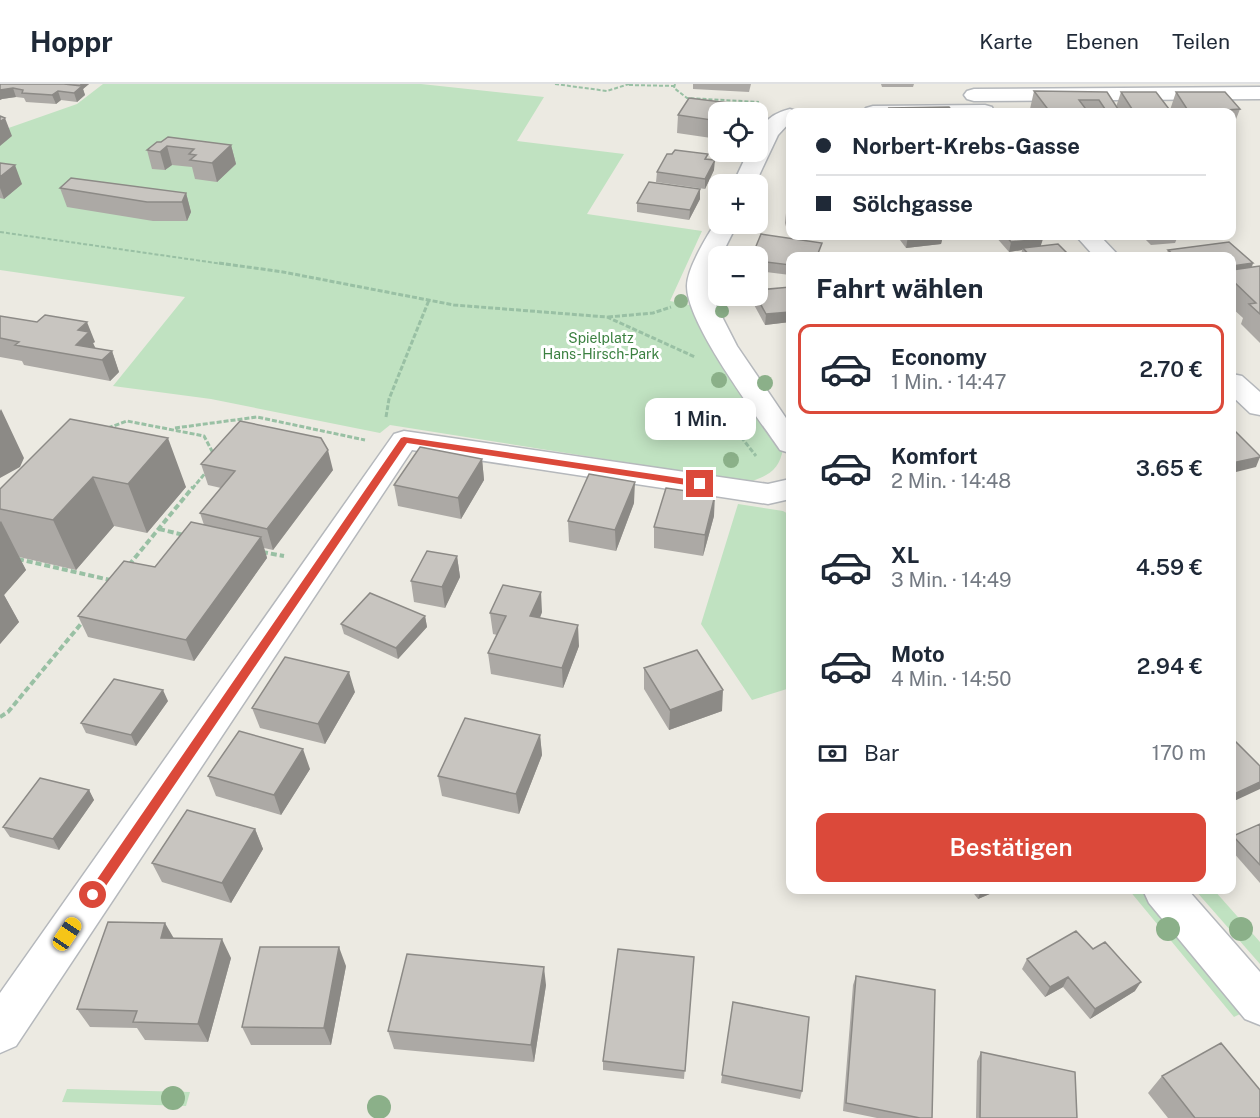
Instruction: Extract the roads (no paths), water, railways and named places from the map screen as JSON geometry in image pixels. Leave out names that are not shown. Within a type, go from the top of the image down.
[{"type":"street","points":[[914,108],[975,102],[1260,93]]},
{"type":"street","points":[[749,174],[771,126],[782,116],[786,116]]},
{"type":"street","points":[[722,234],[699,286],[706,312],[730,356],[786,438]]},
{"type":"street","points":[[1091,240],[1103,252]]},
{"type":"street","points":[[1239,383],[1260,407]]},
{"type":"street","points":[[0,1031],[319,564],[395,433],[768,494],[786,490]]},
{"type":"street","points":[[1166,894],[1260,1004]]},
{"type":"park label","name":"Spielplatz Hans-Hirsch-Park","points":[[601,346]]}]
